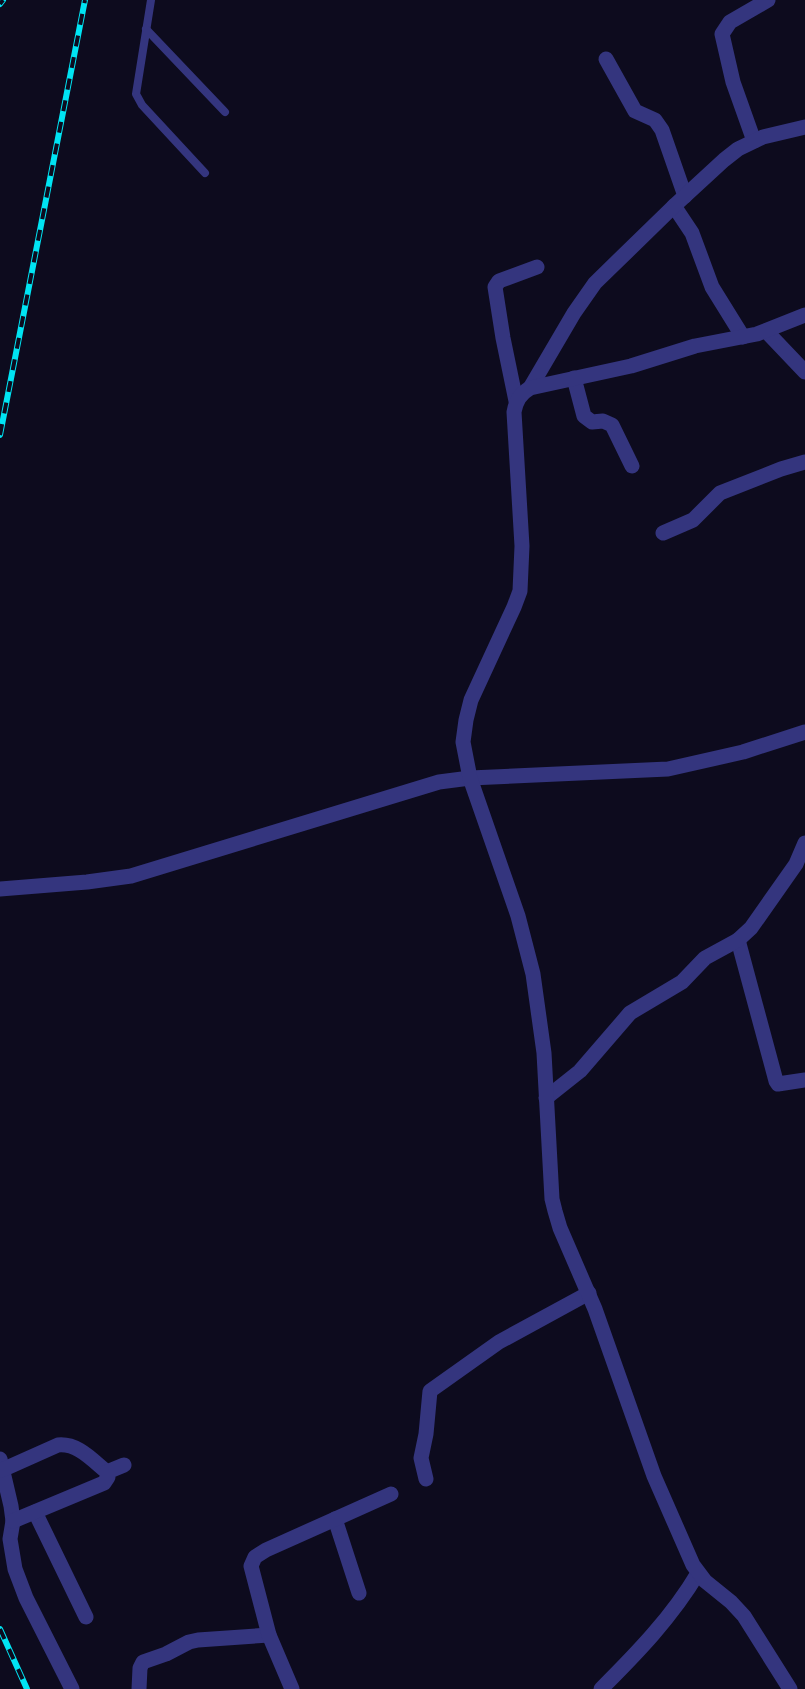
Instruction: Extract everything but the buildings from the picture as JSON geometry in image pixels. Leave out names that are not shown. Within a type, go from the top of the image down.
[{"type":"street","points":[[754,141],[733,82],[722,34],[729,22],[768,0]]},
{"type":"street","points":[[606,59],[635,111],[655,120],[662,130],[680,201],[712,287],[743,337]]},
{"type":"street","points":[[530,388],[574,313],[595,283],[680,201],[724,160],[754,141],[805,127]]},
{"type":"street","points":[[537,267],[499,281],[495,287],[516,401],[514,412],[522,546],[520,591],[471,700],[463,742],[470,778],[528,951],[541,1026],[552,1199],[560,1228],[589,1293],[654,1476],[698,1573],[744,1616],[790,1689]]},
{"type":"street","points":[[516,401],[530,388],[632,366],[695,346],[766,331],[805,315]]},
{"type":"street","points":[[766,331],[805,372]]},
{"type":"street","points":[[574,378],[584,416],[592,422],[603,421],[612,425],[632,466]]},
{"type":"street","points":[[663,532],[693,520],[720,493],[805,462]]},
{"type":"street","points":[[0,889],[131,876],[439,782],[470,778],[668,769],[742,752],[805,732]]},
{"type":"street","points":[[546,1098],[576,1075],[630,1013],[682,982],[705,958],[738,940],[751,928],[796,864],[805,843]]},
{"type":"street","points":[[738,940],[776,1081],[782,1085],[805,1080]]},
{"type":"street","points":[[426,1479],[420,1458],[426,1434],[430,1391],[499,1342],[589,1293]]},
{"type":"street","points":[[13,1521],[104,1483],[108,1477],[107,1472],[81,1451],[67,1444],[1,1465],[10,1498],[13,1521],[10,1539],[15,1569],[39,1626],[72,1689]]},
{"type":"street","points":[[107,1472],[124,1465]]},
{"type":"street","points":[[292,1689],[269,1635],[252,1574],[251,1566],[255,1557],[391,1494]]},
{"type":"street","points":[[35,1512],[87,1617]]},
{"type":"street","points":[[335,1519],[360,1593]]},
{"type":"street","points":[[601,1689],[650,1639],[682,1599],[698,1573]]},
{"type":"street","points":[[140,1689],[140,1668],[143,1662],[174,1651],[189,1642],[269,1635]]},
{"type":"lane","points":[[151,0],[136,88],[138,100],[205,173]]},
{"type":"lane","points":[[146,29],[225,112]]},
{"type":"railway","points":[[0,4],[3,0]]},
{"type":"railway","points":[[0,435],[85,0]]},
{"type":"railway","points":[[0,1629],[27,1689]]}]
